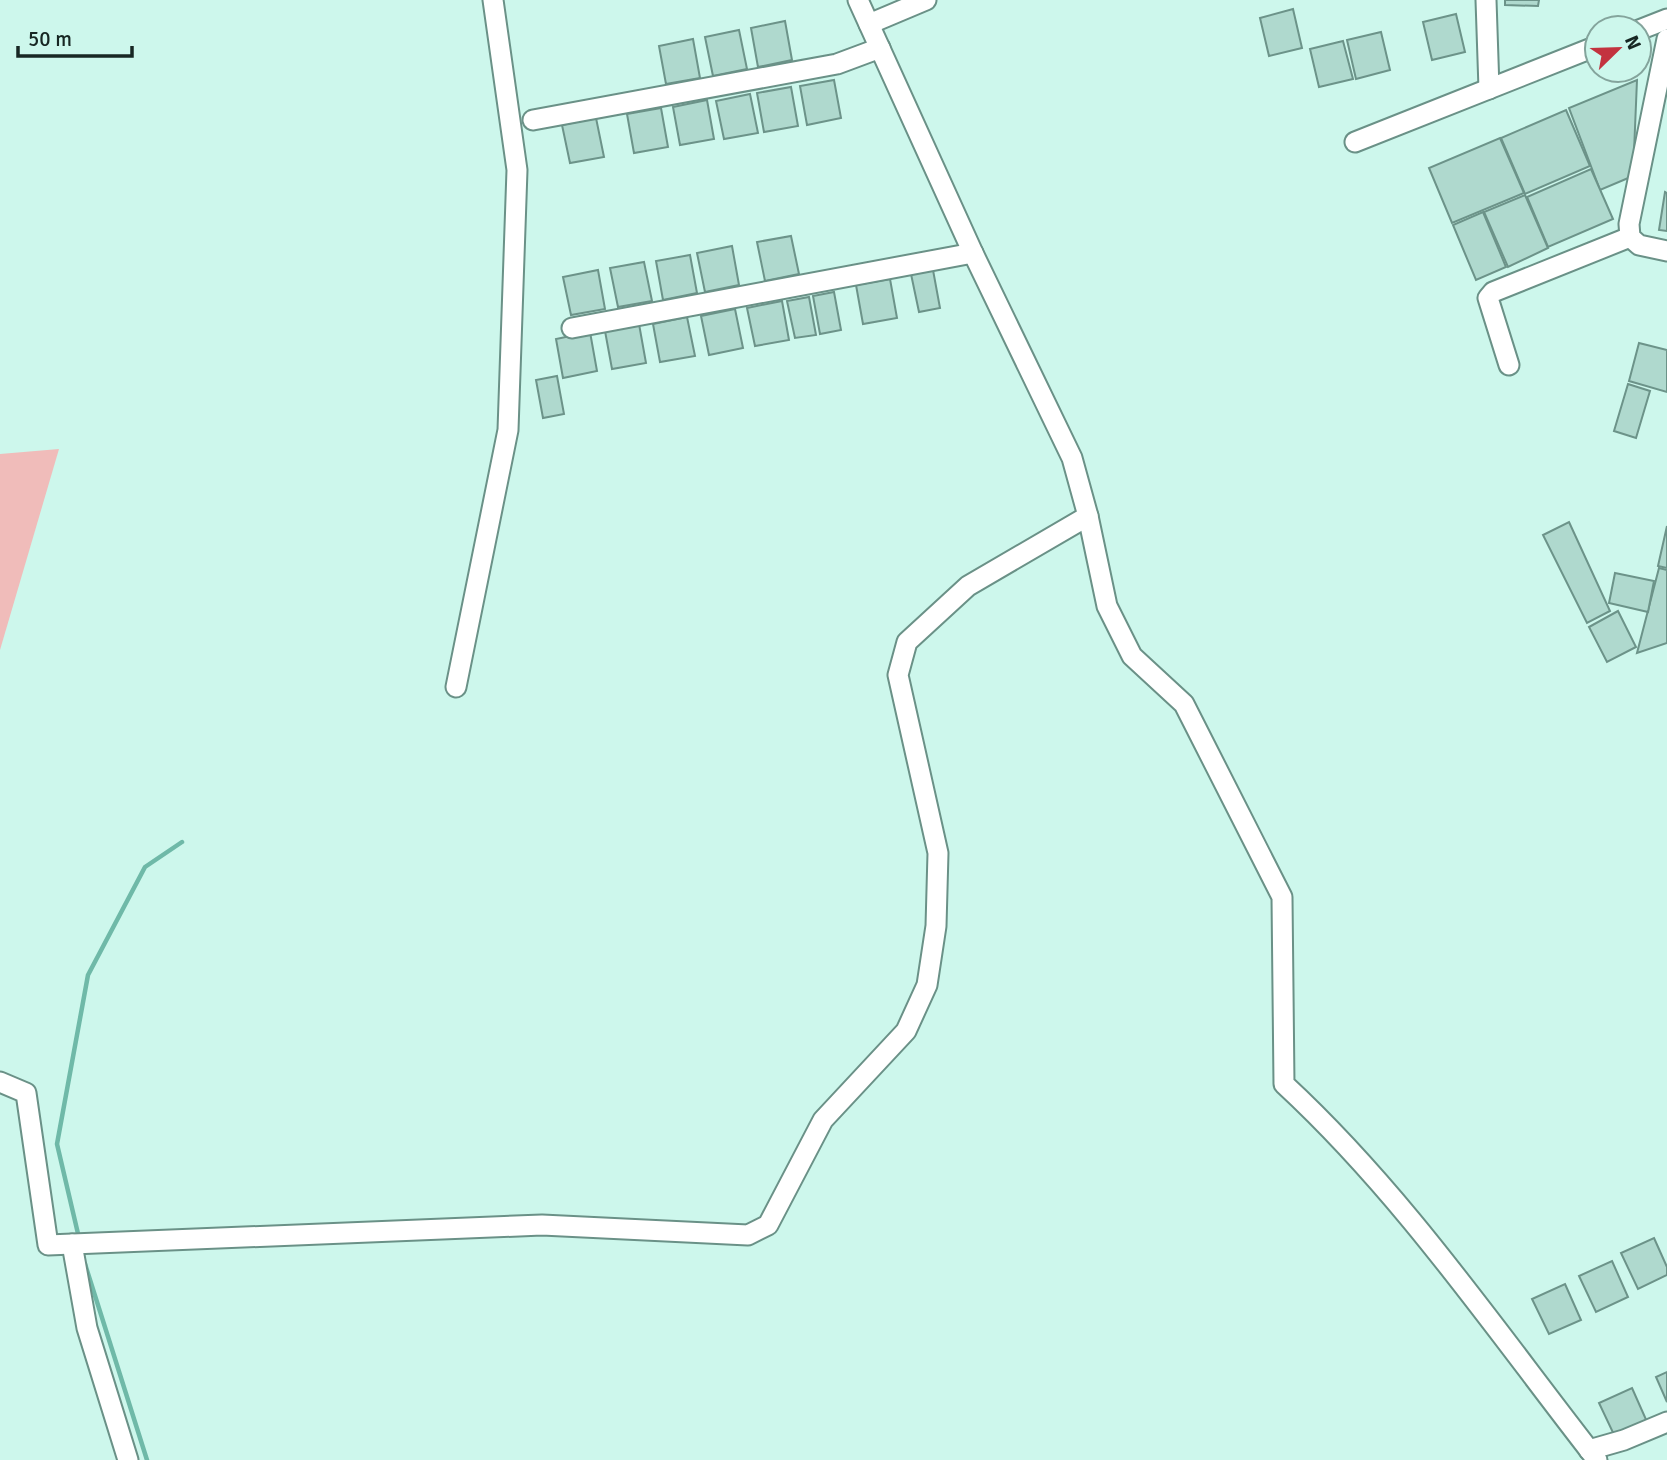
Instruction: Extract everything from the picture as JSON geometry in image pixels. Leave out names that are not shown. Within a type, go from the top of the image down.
[{"type":"street","points":[[456,687],[508,430],[517,170],[493,0]]},
{"type":"street","points":[[859,0],[973,253],[1072,458],[1088,516],[1107,606],[1132,656],[1184,704],[1282,897],[1284,1084],[1387,1189],[1593,1455],[1667,1422]]},
{"type":"street","points":[[869,24],[926,0]]},
{"type":"street","points":[[1486,0],[1489,89]]},
{"type":"street","points":[[1667,39],[1629,224],[1630,237],[1639,246],[1667,251]]},
{"type":"street","points":[[533,120],[836,64],[880,48]]},
{"type":"street","points":[[1355,142],[1583,52]]},
{"type":"street","points":[[1509,365],[1488,298],[1493,292],[1630,237]]},
{"type":"street","points":[[572,328],[973,253]]},
{"type":"street","points":[[0,1082],[26,1093],[48,1245],[542,1225],[748,1235],[768,1226],[823,1120],[906,1031],[927,985],[936,926],[938,853],[898,675],[907,642],[968,586],[1088,516]]},
{"type":"street","points":[[72,1244],[87,1328],[128,1460]]},
{"type":"shaded area","points":[[59,449],[0,650],[0,454]]},
{"type":"building","points":[[1505,0],[1539,0],[1538,6],[1505,5]]},
{"type":"building","points":[[1293,9],[1302,48],[1269,56],[1260,18]]},
{"type":"building","points":[[1456,14],[1465,52],[1432,60],[1423,22]]},
{"type":"building","points":[[785,21],[792,60],[758,67],[751,28]]},
{"type":"building","points":[[739,30],[747,69],[713,76],[705,37]]},
{"type":"building","points":[[1381,32],[1390,70],[1356,79],[1347,40]]},
{"type":"building","points":[[693,39],[700,78],[666,84],[659,46]]},
{"type":"building","points":[[1343,41],[1353,79],[1319,87],[1310,49]]},
{"type":"building","points":[[834,80],[841,118],[807,125],[800,86]]},
{"type":"building","points":[[1627,84],[1637,84],[1633,176],[1600,190],[1569,108]]},
{"type":"building","points":[[791,87],[798,126],[764,132],[757,93]]},
{"type":"building","points":[[750,94],[758,133],[724,139],[716,101]]},
{"type":"building","points":[[707,100],[714,139],[680,145],[673,107]]},
{"type":"building","points":[[661,108],[668,147],[634,153],[627,114]]},
{"type":"building","points":[[1566,110],[1590,166],[1525,194],[1501,138]]},
{"type":"building","points":[[596,118],[604,157],[570,163],[562,125]]},
{"type":"building","points":[[1500,138],[1524,193],[1452,223],[1429,168]]},
{"type":"building","points":[[1591,169],[1613,219],[1548,247],[1527,197]]},
{"type":"building","points":[[1665,192],[1667,193],[1667,231],[1659,230]]},
{"type":"building","points":[[1525,195],[1548,248],[1508,267],[1484,212]]},
{"type":"building","points":[[1483,212],[1506,267],[1476,280],[1453,225]]},
{"type":"building","points":[[791,236],[799,274],[765,281],[757,242]]},
{"type":"building","points":[[732,246],[739,285],[705,292],[697,253]]},
{"type":"building","points":[[690,255],[697,293],[663,300],[656,261]]},
{"type":"building","points":[[644,262],[652,301],[618,307],[610,268]]},
{"type":"building","points":[[598,270],[605,309],[571,315],[563,277]]},
{"type":"building","points":[[933,270],[940,308],[919,312],[911,274]]},
{"type":"building","points":[[890,279],[897,318],[863,324],[856,285]]},
{"type":"building","points":[[834,292],[841,330],[820,334],[813,296]]},
{"type":"building","points":[[809,297],[816,335],[795,338],[787,301]]},
{"type":"building","points":[[782,301],[789,340],[755,346],[747,308]]},
{"type":"building","points":[[735,309],[743,348],[709,355],[701,316]]},
{"type":"building","points":[[687,317],[695,356],[660,362],[653,324]]},
{"type":"building","points":[[639,324],[646,363],[612,369],[605,331]]},
{"type":"building","points":[[590,332],[597,371],[563,378],[556,339]]},
{"type":"building","points":[[1639,343],[1667,350],[1667,392],[1629,381]]},
{"type":"building","points":[[557,376],[564,414],[543,418],[536,380]]},
{"type":"building","points":[[1628,384],[1650,391],[1636,438],[1614,431]]},
{"type":"building","points":[[1569,522],[1610,611],[1587,623],[1543,535]]},
{"type":"building","points":[[1667,526],[1667,568],[1658,566]]},
{"type":"building","points":[[1659,568],[1667,570],[1667,643],[1637,653]]},
{"type":"building","points":[[1615,573],[1654,581],[1648,612],[1609,603]]},
{"type":"building","points":[[1618,611],[1636,647],[1607,662],[1589,627]]},
{"type":"building","points":[[1654,1238],[1667,1267],[1667,1275],[1638,1289],[1621,1253]]},
{"type":"building","points":[[1612,1261],[1628,1297],[1596,1312],[1579,1276]]},
{"type":"building","points":[[1565,1284],[1581,1320],[1549,1334],[1532,1299]]},
{"type":"building","points":[[1667,1372],[1667,1402],[1656,1377]]},
{"type":"building","points":[[1632,1388],[1648,1424],[1616,1439],[1599,1403]]},
{"type":"waterway","points":[[79,1238],[57,1144],[88,975],[145,867],[182,842]]},
{"type":"waterway","points":[[85,1264],[147,1460]]}]
